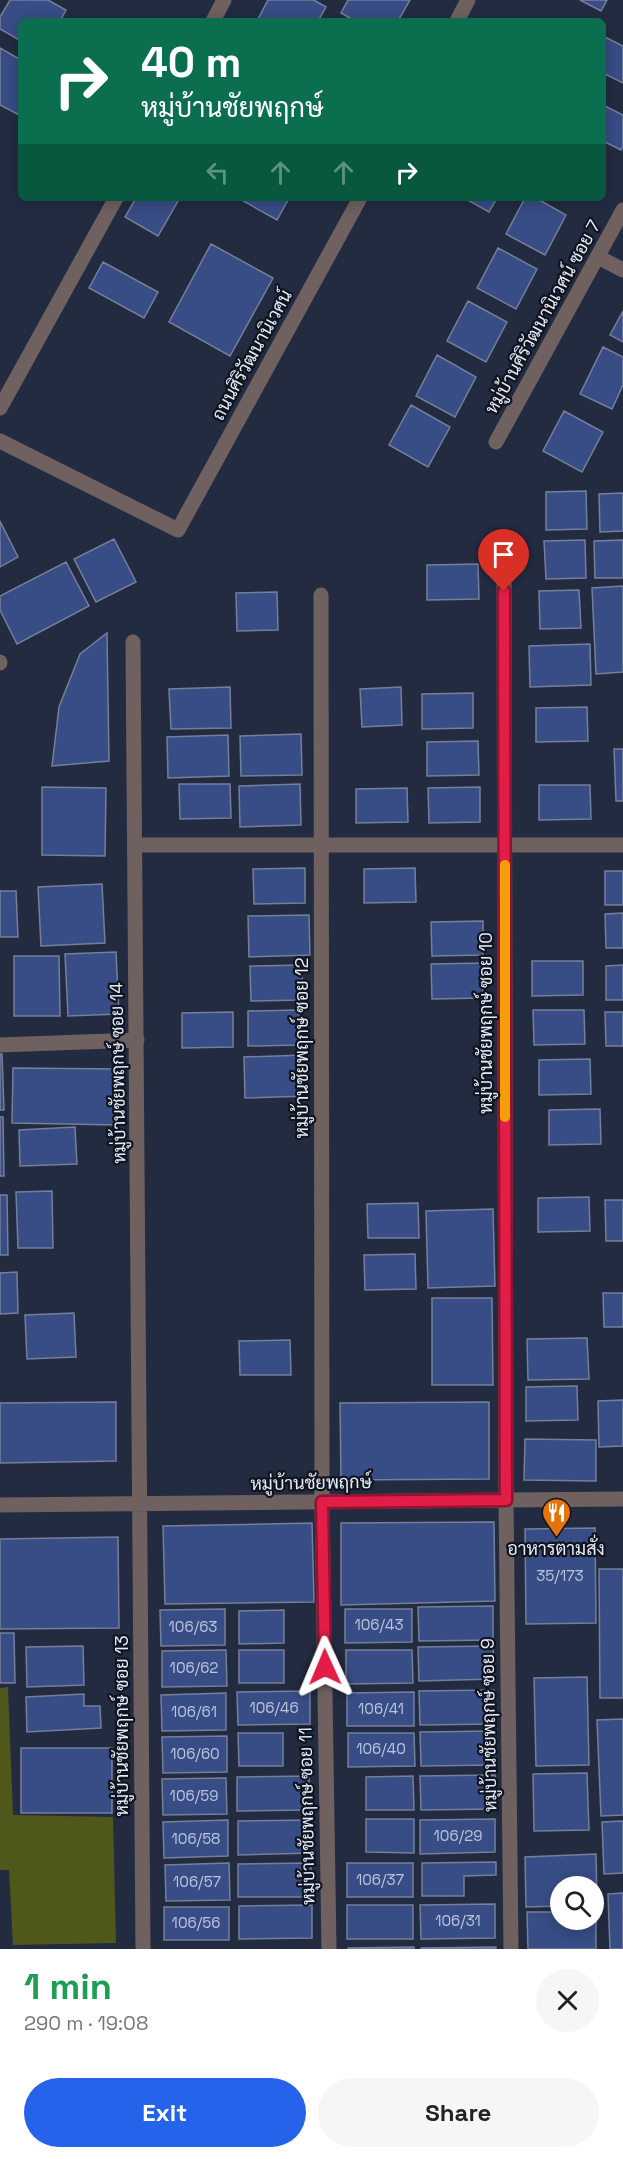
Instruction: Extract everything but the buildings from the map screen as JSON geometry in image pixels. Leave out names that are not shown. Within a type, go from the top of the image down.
[{"type":"street","points":[[215,18],[224,0]]},
{"type":"street","points":[[459,18],[468,0]]},
{"type":"street","points":[[0,408],[114,201]]},
{"type":"street","name":"ถนนศิริวัฒนานิเวศน์","points":[[0,441],[178,530],[358,201]]},
{"type":"street","name":"หมู่บ้านศิริวัฒนานิเวศน์ ซอย 7","points":[[496,442],[623,210]]},
{"type":"street","points":[[598,257],[623,270]]},
{"type":"street","name":"หมู่บ้านชัยพฤกษ์ ซอย 10","points":[[504,544],[506,1500]]},
{"type":"street","name":"หมู่บ้านชัยพฤกษ์ ซอย 12","points":[[321,595],[322,1502]]},
{"type":"street","name":"หมู่บ้านชัยพฤกษ์ ซอย 14","points":[[133,642],[141,1504]]},
{"type":"street","points":[[135,844],[623,845]]},
{"type":"street","points":[[0,1045],[137,1040]]},
{"type":"street","name":"หมู่บ้านชัยพฤกษ์","points":[[0,1505],[623,1499]]},
{"type":"street","name":"หมู่บ้านชัยพฤกษ์ ซอย 9","points":[[506,1500],[511,1949]]},
{"type":"street","name":"หมู่บ้านชัยพฤกษ์ ซอย 11","points":[[322,1502],[329,1949]]},
{"type":"street","name":"หมู่บ้านชัยพฤกษ์ ซอย 13","points":[[141,1504],[143,1949]]},
{"type":"green space","points":[[8,1687],[13,1815],[113,1817],[116,1943],[13,1945],[9,1870],[0,1870],[0,1688]]},
{"type":"slow traffic","points":[[505,865],[505,1117]]},
{"type":"place","name":"อาหารตามสั่ง","points":[[556,1538]]},
{"type":"route","points":[[325,1667],[322,1502],[506,1500],[504,591]]}]
